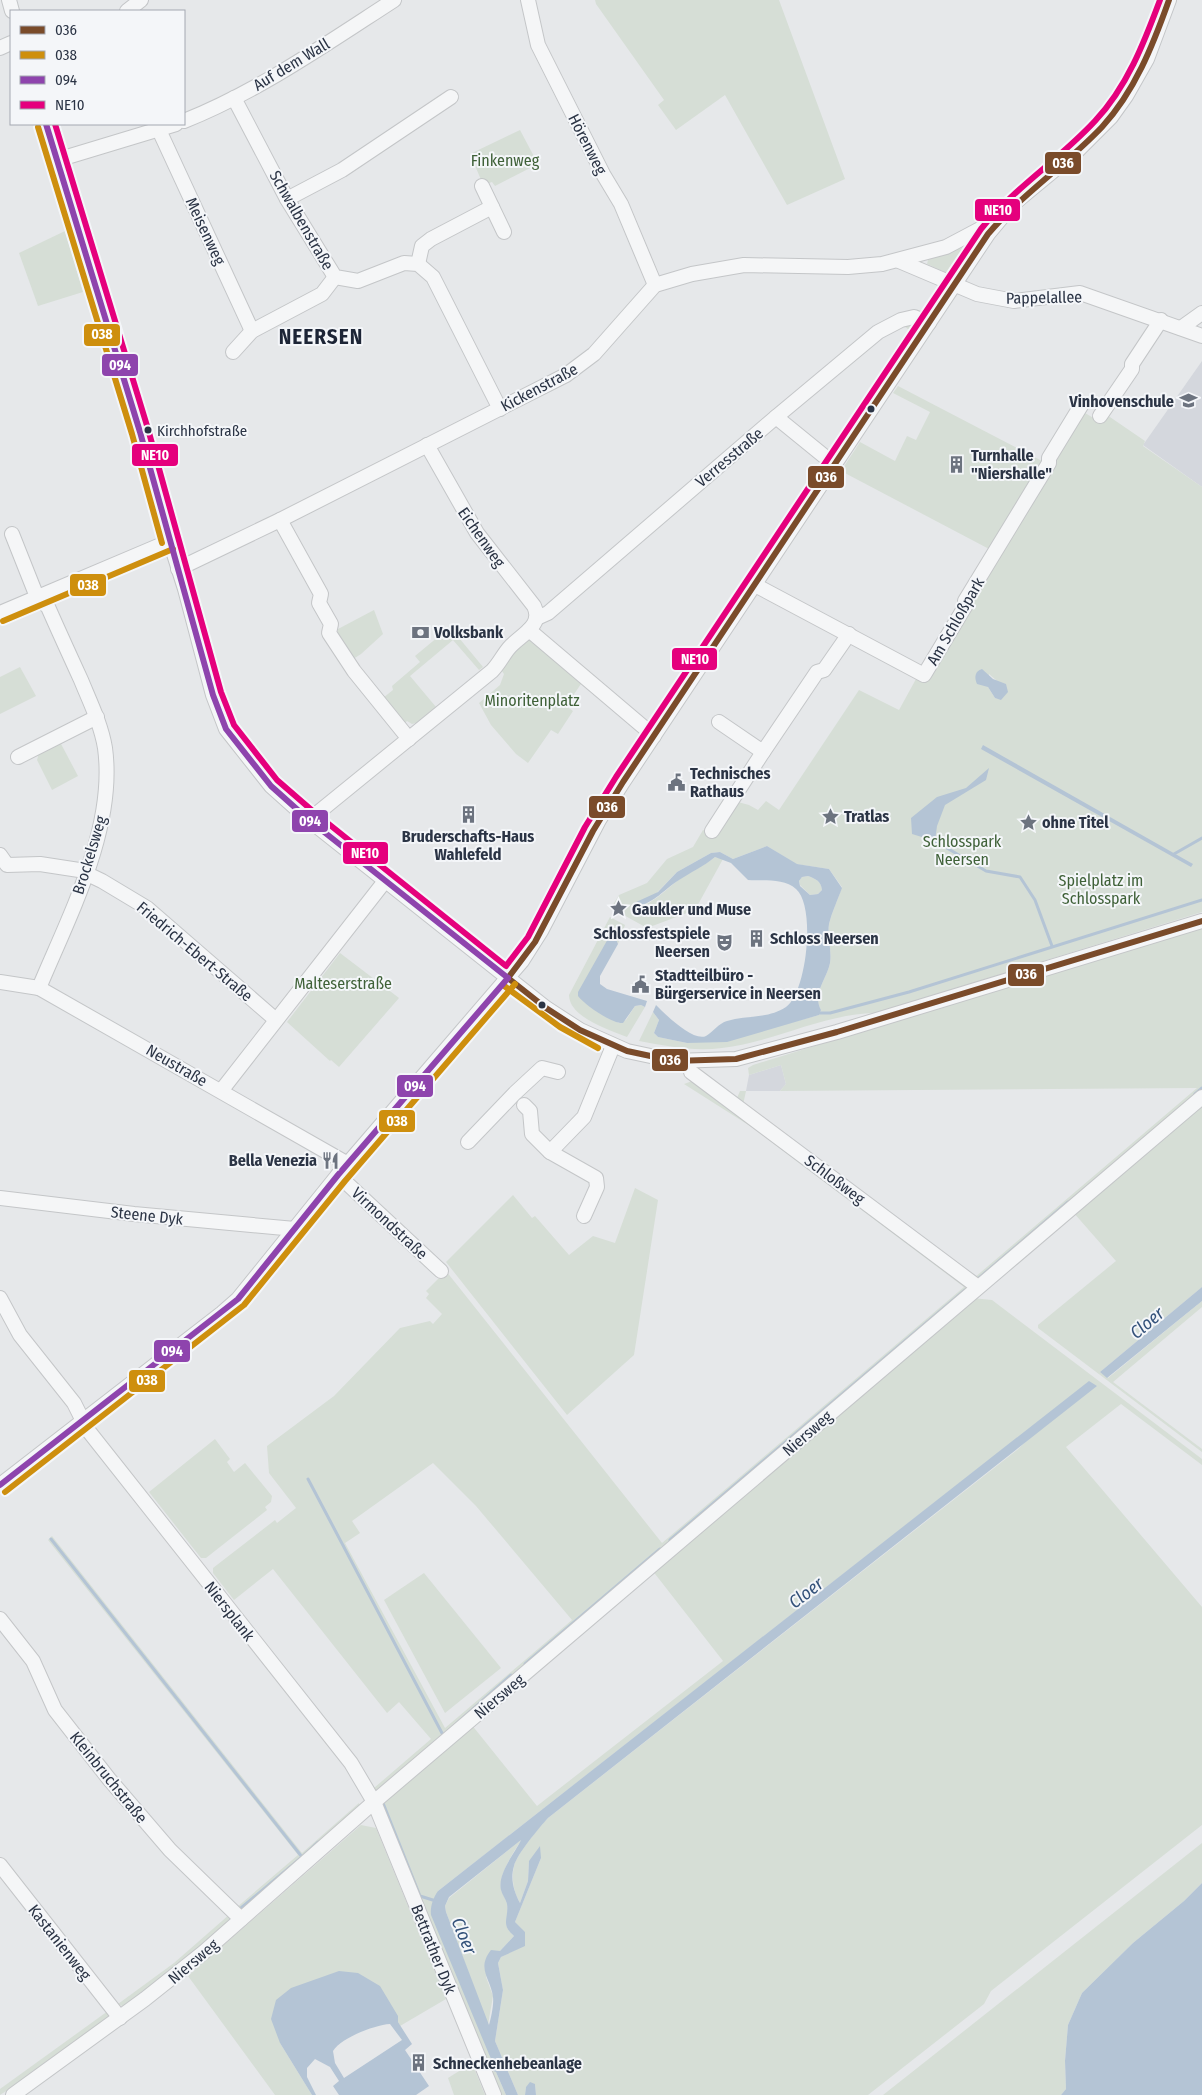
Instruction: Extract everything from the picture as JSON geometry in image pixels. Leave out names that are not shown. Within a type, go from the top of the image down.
[{"type":"street","points":[[128,10],[141,0]]},
{"type":"street","name":"Auf dem Wall","points":[[185,121],[234,98],[296,63],[394,0]]},
{"type":"street","name":"Hörenweg","points":[[528,0],[538,45],[603,174],[622,204],[655,285]]},
{"type":"street","points":[[655,285],[692,274],[744,265],[848,267],[899,260],[938,249],[966,238],[1013,204],[1085,144],[1119,107],[1147,59],[1169,0]]},
{"type":"street","points":[[287,199],[342,170],[451,97]]},
{"type":"street","name":"Schwalbenstraße","points":[[234,98],[287,199],[335,277],[358,281],[404,263],[418,264]]},
{"type":"street","points":[[46,125],[140,432],[213,695],[226,729],[271,786],[309,820],[546,1008],[580,1030],[627,1051],[674,1061],[736,1059],[837,1032],[1202,921]]},
{"type":"street","points":[[57,160],[173,125]]},
{"type":"street","name":"Meisenweg","points":[[159,130],[252,331]]},
{"type":"street","points":[[482,186],[504,232]]},
{"type":"street","name":"Virmondstraße","points":[[0,1485],[230,1307],[254,1282],[338,1175],[508,978],[531,948],[599,820],[954,284],[988,234],[1013,204]]},
{"type":"street","points":[[492,207],[431,239],[422,246],[418,264],[433,276],[500,409]]},
{"type":"street","points":[[899,260],[954,284]]},
{"type":"street","points":[[233,352],[252,331],[322,294],[335,277]]},
{"type":"street","name":"Pappelallee","points":[[954,284],[978,294],[1014,301],[1080,292],[1202,336]]},
{"type":"street","name":"Kickenstraße","points":[[178,569],[280,520],[554,382],[576,369],[604,343],[655,285]]},
{"type":"street","points":[[1181,328],[1202,313]]},
{"type":"street","name":"Verresstraße","points":[[533,624],[878,332],[901,320],[914,317],[930,322]]},
{"type":"street","points":[[1100,416],[1162,320]]},
{"type":"street","name":"Am Schloßpark","points":[[755,585],[924,675],[966,605],[965,601],[1049,463],[1049,458],[1082,404]]},
{"type":"street","points":[[776,417],[835,465]]},
{"type":"street","name":"Eichenweg","points":[[427,446],[471,524],[492,554],[534,606],[533,624],[654,736]]},
{"type":"street","points":[[280,520],[320,594],[319,603],[331,624],[329,633],[354,671],[409,738]]},
{"type":"street","points":[[12,534],[37,597]]},
{"type":"street","points":[[0,613],[170,541]]},
{"type":"street","name":"Brockelsweg","points":[[37,597],[48,607],[97,717],[105,748],[106,782],[102,818],[86,873],[40,988]]},
{"type":"street","points":[[309,820],[492,671],[509,647],[533,624]]},
{"type":"street","points":[[712,831],[817,672],[824,670],[849,634]]},
{"type":"street","points":[[18,757],[97,717]]},
{"type":"street","points":[[719,722],[763,752]]},
{"type":"street","name":"Friedrich-Ebert-Straße","points":[[0,855],[7,866],[40,864],[79,870],[147,908],[276,1020]]},
{"type":"street","points":[[221,1091],[385,881]]},
{"type":"street","name":"Neustraße","points":[[0,982],[40,988],[348,1164]]},
{"type":"street","points":[[550,1152],[584,1117],[613,1046]]},
{"type":"street","points":[[468,1142],[542,1068],[558,1072]]},
{"type":"street","name":"Schloßweg","points":[[691,1072],[978,1287]]},
{"type":"street","name":"Niersweg","points":[[13,2095],[175,1977],[374,1802],[1202,1097]]},
{"type":"street","points":[[524,1105],[530,1111],[532,1134],[550,1152],[596,1178],[597,1187],[584,1216]]},
{"type":"street","name":"Virmondstraße","points":[[338,1175],[441,1271]]},
{"type":"street","name":"Steene Dyk","points":[[0,1198],[134,1214],[295,1229]]},
{"type":"street","points":[[0,1298],[20,1335],[74,1403],[83,1421]]},
{"type":"street","name":"Niersplank","points":[[83,1421],[99,1444],[351,1764],[374,1802]]},
{"type":"street","name":"Kleinbruchstraße","points":[[0,1619],[33,1661],[55,1710],[109,1779],[170,1850],[241,1919]]},
{"type":"street","name":"Bettrather Dyk","points":[[374,1802],[494,2095]]},
{"type":"street","name":"Kastanienweg","points":[[0,1865],[120,2018]]},
{"type":"shaded area","name":"Vinhovenschule","points":[[1202,361],[1202,487],[1143,445]]},
{"type":"shaded area","points":[[781,1065],[786,1084],[780,1091],[746,1091],[749,1075]]},
{"type":"green space","points":[[595,0],[779,0],[845,179],[787,205],[725,95],[676,130],[658,105],[664,100]]},
{"type":"green space","name":"Finkenweg","points":[[520,130],[538,164],[495,186],[492,182],[482,182],[470,154]]},
{"type":"green space","points":[[65,231],[83,292],[38,306],[19,253]]},
{"type":"green space","points":[[967,246],[968,249],[949,274],[927,264],[928,260]]},
{"type":"green space","points":[[912,323],[918,327],[902,350],[883,370],[898,345],[902,347],[912,332],[904,326]]},
{"type":"green space","points":[[898,386],[1042,461],[1043,465],[991,550],[841,471],[860,442],[895,461],[907,436],[916,440],[930,412],[893,393]]},
{"type":"green space","name":"Schlosspark Neersen","points":[[1085,413],[1102,423],[1107,415],[1145,441],[1143,446],[1202,487],[1202,912],[875,1013],[836,1018],[741,1045],[701,1049],[681,1048],[639,1041],[653,1012],[659,1020],[654,1033],[658,1037],[687,1043],[753,1033],[819,1015],[821,1010],[818,998],[819,992],[830,963],[829,924],[842,887],[829,869],[796,864],[767,846],[733,859],[720,852],[711,853],[677,872],[645,905],[715,857],[723,859],[695,910],[647,928],[611,908],[619,895],[647,883],[667,859],[693,847],[703,830],[715,836],[738,802],[758,810],[766,801],[779,810],[859,690],[899,710],[916,679],[922,682],[932,666],[937,665],[974,603],[973,599],[1057,459],[1057,454],[1081,414]],"holes":[[[989,674],[996,680],[1001,699],[995,698],[988,687]]]},
{"type":"green space","points":[[374,610],[383,634],[361,654],[350,661],[336,639],[338,629]]},
{"type":"green space","points":[[450,627],[483,667],[479,670],[453,640],[410,676],[436,707],[416,723],[412,724],[407,721],[405,723],[383,698],[393,690],[392,686],[420,662],[415,656]]},
{"type":"green space","name":"Minoritenplatz","points":[[528,639],[534,640],[583,681],[566,706],[573,711],[558,734],[551,730],[528,763],[516,754],[491,725],[479,703],[500,685],[504,674],[502,671],[509,657]]},
{"type":"green space","points":[[20,667],[36,696],[0,714],[0,677]]},
{"type":"green space","points":[[60,742],[78,776],[52,790],[37,760],[39,753]]},
{"type":"green space","points":[[808,876],[816,879],[821,884],[822,890],[818,894],[810,895],[800,885],[799,881],[802,877]]},
{"type":"green space","points":[[610,917],[625,925],[618,944],[616,939],[609,937],[592,1008],[619,1023],[626,1020],[635,1006],[641,1005],[645,1007],[627,1037],[591,1022],[576,1010],[571,1003],[569,995]]},
{"type":"green space","points":[[1202,926],[1202,1092],[979,1282],[741,1105],[737,1098],[740,1091],[746,1091],[743,1105],[974,1278],[1197,1088],[780,1091],[786,1084],[781,1065],[749,1075],[748,1068]]},
{"type":"green space","name":"Malteserstraße","points":[[340,953],[399,998],[339,1067],[287,1022]]},
{"type":"green space","points":[[695,1080],[961,1277],[964,1286],[969,1290],[377,1795],[374,1788],[431,1739],[399,1702],[387,1713],[273,1569],[234,1600],[213,1573],[213,1568],[275,1520],[277,1523],[296,1508],[269,1473],[267,1446],[334,1396],[400,1328],[430,1321],[433,1324],[442,1314],[426,1298],[429,1294],[426,1291],[446,1271],[662,1543],[964,1287],[750,1126],[684,1084]],"holes":[[[433,1463],[476,1506],[572,1620],[445,1728],[345,1543],[360,1533],[352,1521]]]},
{"type":"green space","points":[[1202,1102],[1202,1287],[1100,1372],[1108,1378],[1202,1301],[1202,1307],[1113,1382],[1202,1449],[1202,1452],[1038,1328],[1038,1325],[1116,1261],[1073,1212]]},
{"type":"green space","points":[[635,1188],[658,1200],[634,1355],[567,1415],[446,1262],[513,1195],[532,1218],[535,1216],[569,1255],[593,1236],[615,1243]]},
{"type":"green space","points":[[972,1298],[992,1300],[1202,1459],[1202,1465],[1121,1404],[1066,1447],[1202,1607],[1202,1825],[991,1991],[984,2004],[868,2095],[536,2095],[535,2084],[526,2087],[525,2095],[518,2095],[495,2041],[503,1990],[498,1963],[501,1957],[525,1945],[515,1922],[541,1858],[529,1861],[528,1881],[520,1903],[514,1886],[513,1871],[519,1855],[534,1834],[548,1818],[1017,1450],[1090,1381],[438,1891],[491,2060],[488,2064],[380,1801],[471,1724],[537,1806],[723,1661],[652,1570]]},
{"type":"green space","points":[[215,1439],[230,1459],[227,1462],[234,1472],[245,1463],[272,1496],[271,1502],[265,1507],[267,1510],[206,1558],[201,1558],[149,1492]]},
{"type":"green space","points":[[52,1536],[302,1853],[359,1803],[360,1809],[241,1913],[236,1908],[298,1855],[48,1540]]},
{"type":"green space","points":[[424,1573],[501,1668],[445,1713],[384,1600]]},
{"type":"green space","points":[[361,1825],[376,1828],[446,1999],[400,2026],[398,2016],[280,2043],[312,2095],[275,2095],[188,1976]]},
{"type":"green space","points":[[522,1839],[502,1877],[502,1891],[508,1909],[506,1924],[514,1936],[500,1951],[486,1977],[493,1996],[488,2025],[445,1906],[449,1898]]},
{"type":"green space","points":[[1202,1843],[1202,1883],[1184,1901],[1133,1943],[1082,1993],[1068,2025],[1065,2061],[1066,2089],[1061,2095],[883,2095]]},
{"type":"green space","points":[[230,1914],[232,1921],[124,2007],[118,2004],[174,1963]]},
{"type":"green space","points":[[108,2011],[110,2018],[47,2064],[0,2095],[0,2089]]},
{"type":"green space","points":[[472,2063],[485,2095],[454,2095],[448,2078]]},
{"type":"green space","points":[[491,2070],[496,2072],[506,2095],[501,2095]]},
{"type":"water","points":[[982,669],[993,679],[1006,684],[1008,692],[1001,700],[995,698],[988,687],[977,684],[976,675]]},
{"type":"water","points":[[983,745],[1193,864],[1191,867],[981,749]]},
{"type":"water","points":[[989,768],[986,780],[945,805],[937,826],[935,841],[912,834],[911,818],[937,797],[966,788]]},
{"type":"water","points":[[767,846],[797,864],[829,869],[842,888],[829,924],[830,963],[819,992],[818,998],[821,1010],[819,1015],[727,1042],[687,1043],[658,1037],[654,1033],[659,1020],[653,1012],[656,1005],[687,1031],[700,1037],[706,1036],[727,1021],[779,1011],[786,1007],[793,998],[799,985],[804,968],[806,949],[806,912],[802,898],[791,885],[773,881],[748,880],[731,863],[715,857],[649,902],[636,907],[634,903],[658,892],[677,872],[711,853],[720,852],[733,859]],"holes":[[[808,876],[821,884],[822,890],[818,894],[810,895],[800,886],[799,881],[802,877]]]},
{"type":"water","points":[[609,937],[616,939],[618,944],[600,976],[600,984],[607,989],[647,1001],[645,1007],[641,1005],[635,1006],[623,1023],[599,1013],[578,996],[578,992]]},
{"type":"water","points":[[1202,1287],[1202,1301],[1107,1378],[1100,1372]]},
{"type":"water","points":[[1089,1381],[1097,1386],[548,1818],[534,1834],[516,1861],[512,1876],[514,1890],[520,1903],[528,1881],[529,1861],[540,1846],[541,1858],[515,1922],[525,1932],[525,1946],[501,1957],[498,1963],[503,1990],[495,2041],[518,2095],[506,2095],[496,2072],[491,2070],[488,2064],[491,2059],[431,1915],[432,1903],[438,1891]],"holes":[[[521,1840],[507,1864],[500,1884],[507,1904],[506,1925],[514,1936],[500,1951],[491,1950],[485,1963],[486,1974],[493,1997],[493,2008],[489,2025],[445,1906],[449,1897]]]},
{"type":"water","points":[[1202,1883],[1202,2095],[1061,2095],[1066,2089],[1065,2061],[1068,2025],[1082,1993],[1133,1943],[1184,1901]]},
{"type":"water","points":[[339,1971],[358,1973],[380,1986],[398,2016],[398,2022],[412,2044],[405,2050],[429,2086],[416,2095],[339,2095],[333,2086],[339,2081],[330,2067],[315,2059],[307,2068],[307,2077],[316,2095],[312,2095],[280,2043],[271,2019],[276,2000],[291,1988]],"holes":[[[390,2024],[402,2040],[344,2078],[335,2063],[333,2051],[337,2046],[350,2037],[367,2030]]]},
{"type":"water","points":[[530,2082],[535,2084],[536,2095],[525,2095],[526,2087]]},
{"type":"waterway","points":[[1174,854],[1202,838]]},
{"type":"waterway","points":[[935,841],[986,871],[1020,877],[1035,900],[1052,946]]},
{"type":"waterway","points":[[820,1013],[830,1013],[909,992],[1202,900]]},
{"type":"waterway","points":[[1195,1094],[1202,1088]]},
{"type":"waterway","points":[[979,1278],[1068,1202]]},
{"type":"waterway","points":[[670,1540],[965,1290]]},
{"type":"waterway","points":[[308,1479],[443,1735]]},
{"type":"waterway","points":[[51,1539],[302,1857],[318,1842]]},
{"type":"waterway","points":[[525,1664],[660,1549]]},
{"type":"waterway","points":[[457,1723],[511,1675]]},
{"type":"waterway","points":[[383,1803],[420,1896],[436,1901]]},
{"type":"waterway","points":[[241,1908],[302,1857]]},
{"type":"transit line","name":"NE10","points":[[55,125],[148,429],[221,692],[234,725],[277,780],[315,813],[506,966],[528,937],[585,827],[616,777],[981,229],[1008,200],[1067,149],[1106,108],[1134,64],[1160,0]]},
{"type":"transit line","name":"036","points":[[508,978],[535,942],[593,831],[623,782],[988,234],[1001,219],[1088,141],[1114,113],[1142,67],[1169,0]]},
{"type":"transit line","name":"094","points":[[46,125],[140,432],[213,695],[226,729],[271,786],[309,820],[508,978]]},
{"type":"transit line","name":"038","points":[[38,127],[132,434],[162,543]]},
{"type":"transit line","name":"038","points":[[3,621],[173,549]]},
{"type":"transit line","name":"036","points":[[508,978],[546,1008],[580,1030],[627,1051],[674,1061],[736,1059],[837,1032],[1202,921]]},
{"type":"transit line","name":"094","points":[[0,1485],[238,1299],[338,1175],[508,978]]},
{"type":"transit line","name":"038","points":[[5,1492],[244,1305],[345,1181],[515,984]]},
{"type":"transit line","name":"038","points":[[503,985],[560,1027],[598,1048]]},
{"type":"place","name":"Vinhovenschule","points":[[1188,401]]},
{"type":"place","name":"Kirchhofstraße","points":[[148,430]]},
{"type":"place","name":"Turnhalle \"Niershalle\"","points":[[957,464]]},
{"type":"place","name":"Volksbank","points":[[420,632]]},
{"type":"place","name":"Technisches Rathaus","points":[[676,782]]},
{"type":"place","name":"Bruderschafts-Haus Wahlefeld","points":[[468,814]]},
{"type":"place","name":"Tratlas","points":[[830,816]]},
{"type":"place","name":"ohne Titel","points":[[1028,822]]},
{"type":"place","name":"Gaukler und Muse","points":[[618,909]]},
{"type":"place","name":"Schloss Neersen","points":[[756,938]]},
{"type":"place","name":"Schlossfestspiele Neersen","points":[[724,942]]},
{"type":"place","name":"Stadtteilbüro - Bürgerservice in Neersen","points":[[641,984]]},
{"type":"place","name":"Bella Venezia","points":[[331,1160]]},
{"type":"place","name":"Schneckenhebeanlage","points":[[419,2063]]},
{"type":"district","name":"NEERSEN","points":[[321,337]]},
{"type":"park label","name":"Spielplatz im Schlosspark","points":[[1101,889]]},
{"type":"water label","name":"Cloer","points":[[1147,1323]]},
{"type":"water label","name":"Cloer","points":[[806,1593]]},
{"type":"water label","name":"Cloer","points":[[464,1936]]}]
